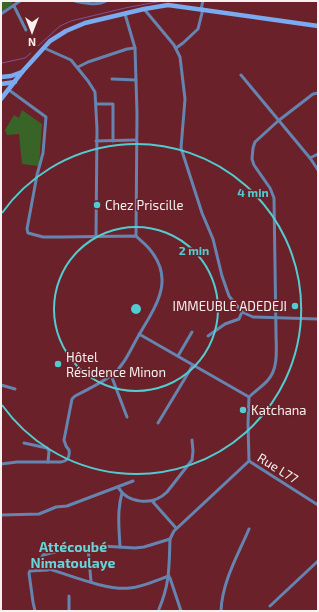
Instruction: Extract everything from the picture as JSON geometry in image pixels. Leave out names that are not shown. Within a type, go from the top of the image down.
[{"type":"street","points":[[1,14],[20,1]]},
{"type":"street","points":[[75,1],[101,4],[106,1]]},
{"type":"street","points":[[176,48],[184,43],[198,29],[204,1]]},
{"type":"street","points":[[1,99],[22,72],[44,48],[53,39],[72,27],[165,3],[318,26]]},
{"type":"street","points":[[14,6],[26,30]]},
{"type":"street","points":[[144,9],[176,48],[180,58],[185,99],[181,144],[182,152],[203,218],[213,239],[229,296],[242,312],[253,317],[318,319]]},
{"type":"street","points":[[125,14],[135,48],[136,236]]},
{"type":"street","points":[[44,48],[50,52],[67,58],[78,67],[93,89],[96,104],[96,236]]},
{"type":"street","points":[[78,67],[88,62],[127,49],[135,48]]},
{"type":"street","points":[[1,77],[11,76],[22,72]]},
{"type":"street","points":[[241,75],[310,158],[318,170]]},
{"type":"street","points":[[112,79],[136,80]]},
{"type":"street","points":[[1,84],[15,82]]},
{"type":"street","points":[[1,464],[17,462],[64,461],[69,457],[69,450],[64,440],[72,399],[111,375],[126,359],[159,299],[162,281],[160,266],[157,260],[150,249],[136,236],[50,237],[28,233],[27,229],[37,175],[43,153],[46,117],[9,90]]},
{"type":"street","points":[[159,609],[166,592],[169,576],[170,539],[176,528],[248,461],[249,397],[268,380],[274,369],[276,355],[276,318],[274,198],[270,188],[254,165],[252,153],[255,142],[278,120],[313,94],[318,93]]},
{"type":"street","points":[[96,104],[113,104],[113,140]]},
{"type":"street","points":[[96,141],[136,140]]},
{"type":"street","points":[[310,158],[318,154]]},
{"type":"street","points":[[208,336],[225,324],[239,320],[242,312]]},
{"type":"street","points":[[178,356],[192,332]]},
{"type":"street","points":[[139,334],[249,397]]},
{"type":"street","points":[[158,423],[193,365]]},
{"type":"street","points":[[111,375],[127,417]]},
{"type":"street","points":[[1,385],[15,389]]},
{"type":"street","points":[[118,486],[122,493],[130,498],[139,501],[154,501],[168,492],[189,464],[193,456],[192,440]]},
{"type":"street","points":[[24,443],[47,448],[49,450],[48,462]]},
{"type":"street","name":"Rue L77","points":[[248,461],[318,504]]},
{"type":"street","points":[[1,515],[39,514],[54,508],[67,506],[133,481]]},
{"type":"street","points":[[120,547],[118,507],[122,493]]},
{"type":"street","points":[[154,501],[153,502],[176,528]]},
{"type":"street","points":[[221,611],[229,575],[249,529]]},
{"type":"street","points":[[169,576],[132,588],[121,589],[51,570],[46,568],[41,562],[40,558],[43,555],[88,547],[135,548],[170,539]]},
{"type":"street","points":[[88,547],[91,582]]},
{"type":"street","points":[[270,606],[318,561]]},
{"type":"street","points":[[35,611],[29,573],[30,571],[35,570],[51,570]]},
{"type":"street","points":[[169,576],[181,611]]},
{"type":"street","points":[[69,596],[69,611]]},
{"type":"green space","points":[[1,1],[11,1],[13,3],[1,13]]},
{"type":"green space","points":[[22,110],[42,124],[39,166],[22,164],[19,134],[7,135],[5,130],[14,115],[19,118]]},
{"type":"waterway","points":[[38,46],[60,26],[71,21],[162,1]]},
{"type":"waterway","points":[[2,63],[25,58],[31,53]]},
{"type":"place","name":"Chez Priscille","points":[[97,205]]},
{"type":"place","name":"IMMEUBLE ADEDEJI","points":[[295,306]]},
{"type":"place","name":"Hôtel Résidence Minon","points":[[58,364]]},
{"type":"place","name":"Katchana","points":[[243,410]]},
{"type":"district","name":"Attécoubé Nimatoulaye","points":[[73,554]]}]
